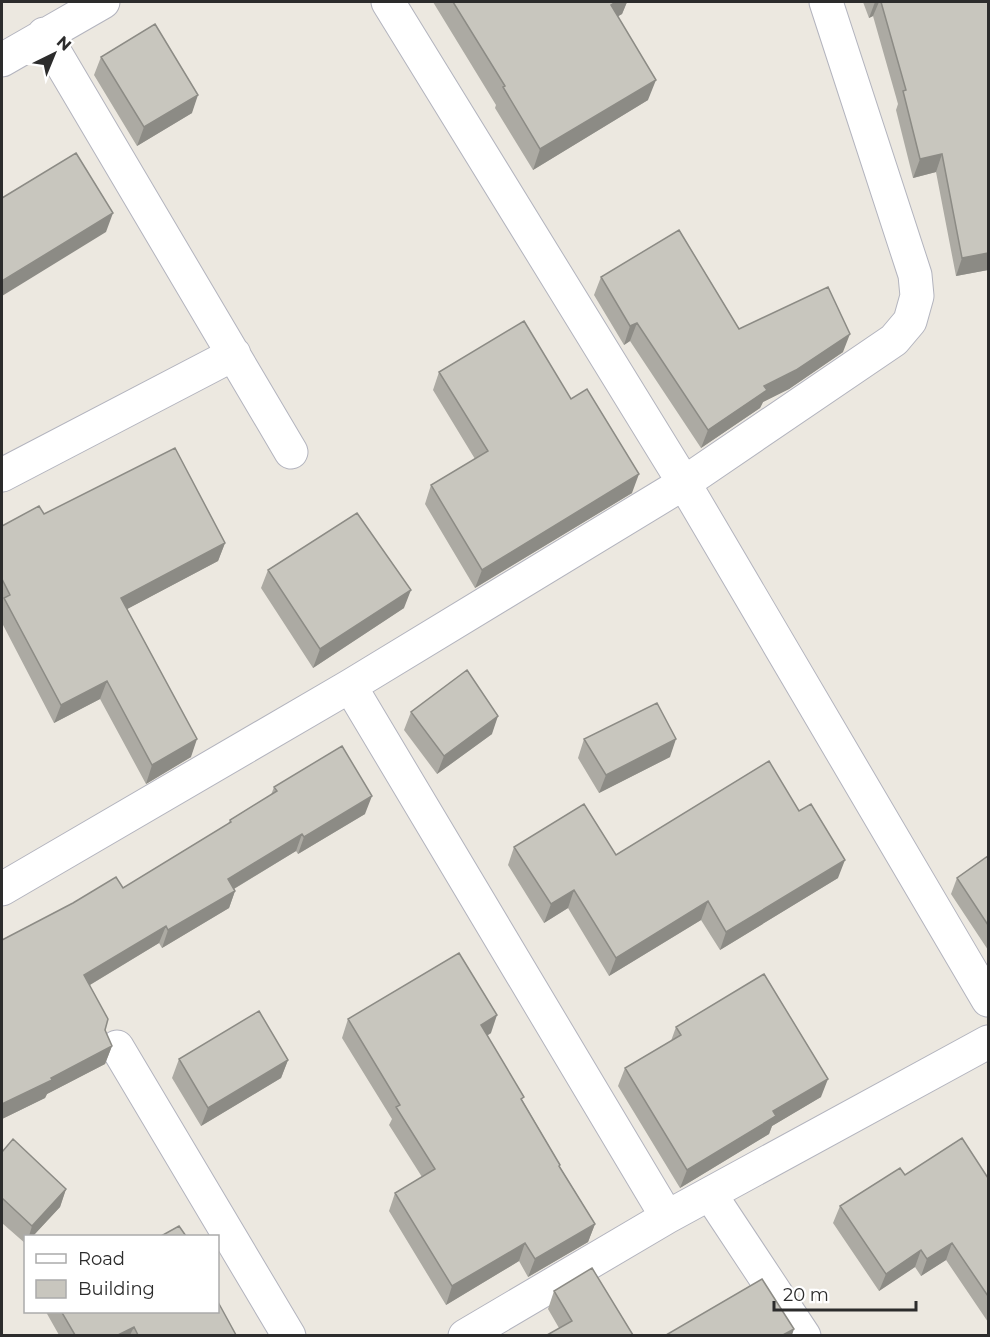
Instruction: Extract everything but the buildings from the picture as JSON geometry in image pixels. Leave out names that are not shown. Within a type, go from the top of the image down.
[{"type":"street","points":[[2,60],[103,2]]},
{"type":"street","points":[[388,2],[684,483],[988,1000]]},
{"type":"street","points":[[2,888],[350,686],[684,483],[894,340],[910,321],[917,296],[915,275],[826,2]]},
{"type":"street","points":[[44,34],[291,452]]},
{"type":"street","points":[[2,475],[234,354]]},
{"type":"street","points":[[350,686],[667,1217]]},
{"type":"street","points":[[465,1335],[667,1217],[988,1041]]},
{"type":"street","points":[[117,1047],[289,1335]]},
{"type":"street","points":[[710,1194],[804,1335]]}]
